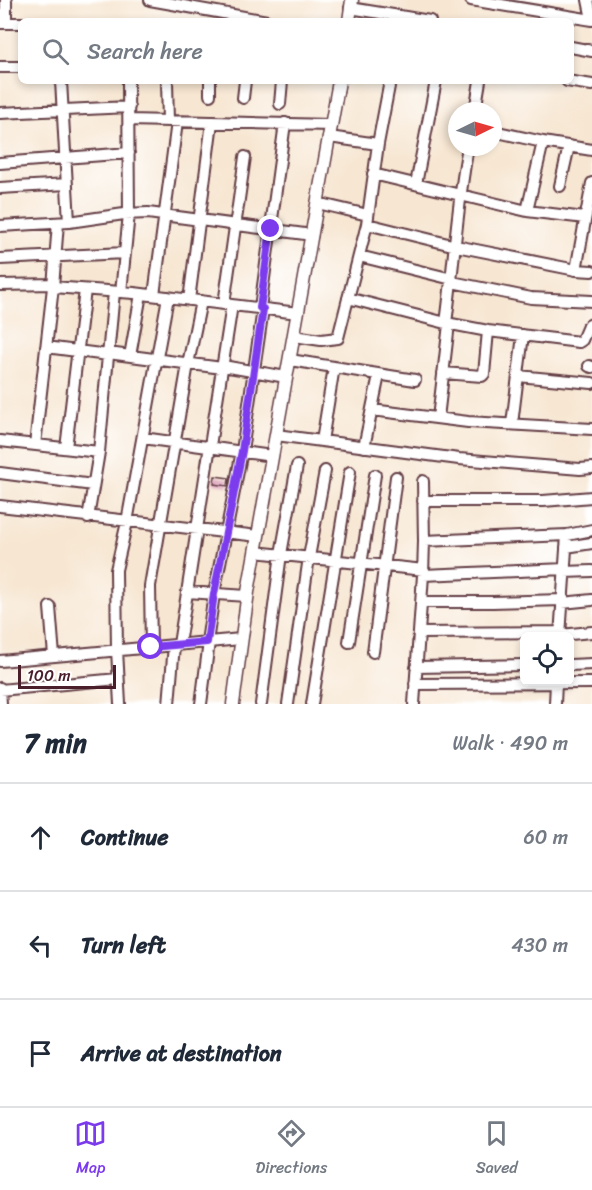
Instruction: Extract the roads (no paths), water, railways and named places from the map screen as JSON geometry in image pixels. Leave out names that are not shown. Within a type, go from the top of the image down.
[{"type":"main road","points":[[233,704],[247,596],[338,84]]},
{"type":"street","points":[[3,23],[6,0]]},
{"type":"street","points":[[150,0],[250,18]]},
{"type":"street","points":[[471,0],[592,20],[588,0]]},
{"type":"street","points":[[350,10],[408,18]]},
{"type":"street","points":[[574,48],[592,51]]},
{"type":"street","points":[[0,67],[18,67]]},
{"type":"street","points":[[574,82],[592,85]]},
{"type":"street","points":[[35,445],[56,256],[64,223],[67,184],[61,84]]},
{"type":"street","points":[[88,518],[99,452],[108,354],[125,253],[129,214],[128,84]]},
{"type":"street","points":[[154,295],[173,121],[167,84]]},
{"type":"street","points":[[210,84],[210,95]]},
{"type":"street","points":[[243,98],[245,84]]},
{"type":"street","points":[[280,104],[282,84]]},
{"type":"street","points":[[294,336],[321,340],[338,338],[368,220],[372,174],[389,84]]},
{"type":"street","points":[[416,184],[435,84]]},
{"type":"street","points":[[476,102],[480,84]]},
{"type":"street","points":[[0,112],[129,107]]},
{"type":"street","points":[[129,120],[285,123],[330,131],[378,144]]},
{"type":"street","points":[[189,300],[212,122]]},
{"type":"street","points":[[201,704],[214,594],[242,451],[254,371],[285,123]]},
{"type":"street","points":[[502,133],[592,150]]},
{"type":"street","points":[[527,211],[543,142]]},
{"type":"street","points":[[560,186],[568,146]]},
{"type":"street","points":[[0,163],[129,153]]},
{"type":"street","points":[[438,418],[456,246],[459,194],[466,156]]},
{"type":"street","points":[[169,704],[176,645],[187,592],[223,367],[244,157]]},
{"type":"street","points":[[372,174],[527,211],[585,218]]},
{"type":"street","points":[[576,270],[587,235],[585,218],[592,183]]},
{"type":"street","points":[[0,188],[67,184]]},
{"type":"street","points":[[317,203],[456,246],[592,272]]},
{"type":"street","points":[[0,226],[64,223],[129,214],[164,215],[312,235]]},
{"type":"street","points":[[0,259],[125,253]]},
{"type":"street","points":[[359,256],[531,298],[592,301]]},
{"type":"street","points":[[0,285],[53,286],[154,295],[298,313]]},
{"type":"street","points":[[66,448],[85,290]]},
{"type":"street","points":[[130,356],[141,294]]},
{"type":"street","points":[[120,704],[116,570],[128,522],[168,297]]},
{"type":"street","points":[[348,298],[448,324],[579,342],[588,326],[592,324]]},
{"type":"street","points":[[151,647],[149,592],[201,301]]},
{"type":"street","points":[[443,374],[482,376],[488,331]]},
{"type":"street","points":[[512,424],[523,335]]},
{"type":"street","points":[[46,347],[223,367],[286,377]]},
{"type":"street","points":[[290,360],[414,381]]},
{"type":"street","points":[[322,441],[334,367]]},
{"type":"street","points":[[364,447],[379,375]]},
{"type":"street","points":[[518,376],[592,384]]},
{"type":"street","points":[[372,410],[438,418],[592,429]]},
{"type":"street","points":[[276,435],[459,459],[580,469],[592,468]]},
{"type":"street","points":[[143,438],[272,456]]},
{"type":"street","points":[[0,441],[99,452]]},
{"type":"street","points":[[261,704],[281,554],[297,466]]},
{"type":"street","points":[[288,704],[309,557],[325,471]]},
{"type":"street","points":[[312,704],[350,472]]},
{"type":"street","points":[[0,473],[93,485]]},
{"type":"street","points":[[349,642],[375,475]]},
{"type":"street","points":[[374,652],[396,477]]},
{"type":"street","points":[[414,704],[424,572],[423,481]]},
{"type":"street","points":[[423,501],[554,501],[592,497]]},
{"type":"street","points":[[0,506],[258,536]]},
{"type":"street","points":[[424,541],[567,535],[592,530]]},
{"type":"street","points":[[560,632],[567,535]]},
{"type":"street","points":[[566,547],[592,543]]},
{"type":"street","points":[[255,552],[424,572],[592,571]]},
{"type":"street","points":[[187,592],[247,596]]},
{"type":"street","points":[[421,602],[592,600]]},
{"type":"street","points":[[50,607],[54,656]]},
{"type":"street","points":[[574,633],[592,632]]},
{"type":"street","points":[[419,633],[520,634]]},
{"type":"street","points":[[0,661],[242,639]]},
{"type":"street","points":[[416,667],[520,664]]},
{"type":"street","points":[[574,665],[592,664]]},
{"type":"street","points":[[2,704],[0,689],[118,679]]},
{"type":"street","points":[[415,684],[520,683]]},
{"type":"street","points":[[574,683],[592,683]]},
{"type":"street","points":[[555,704],[556,686]]}]
